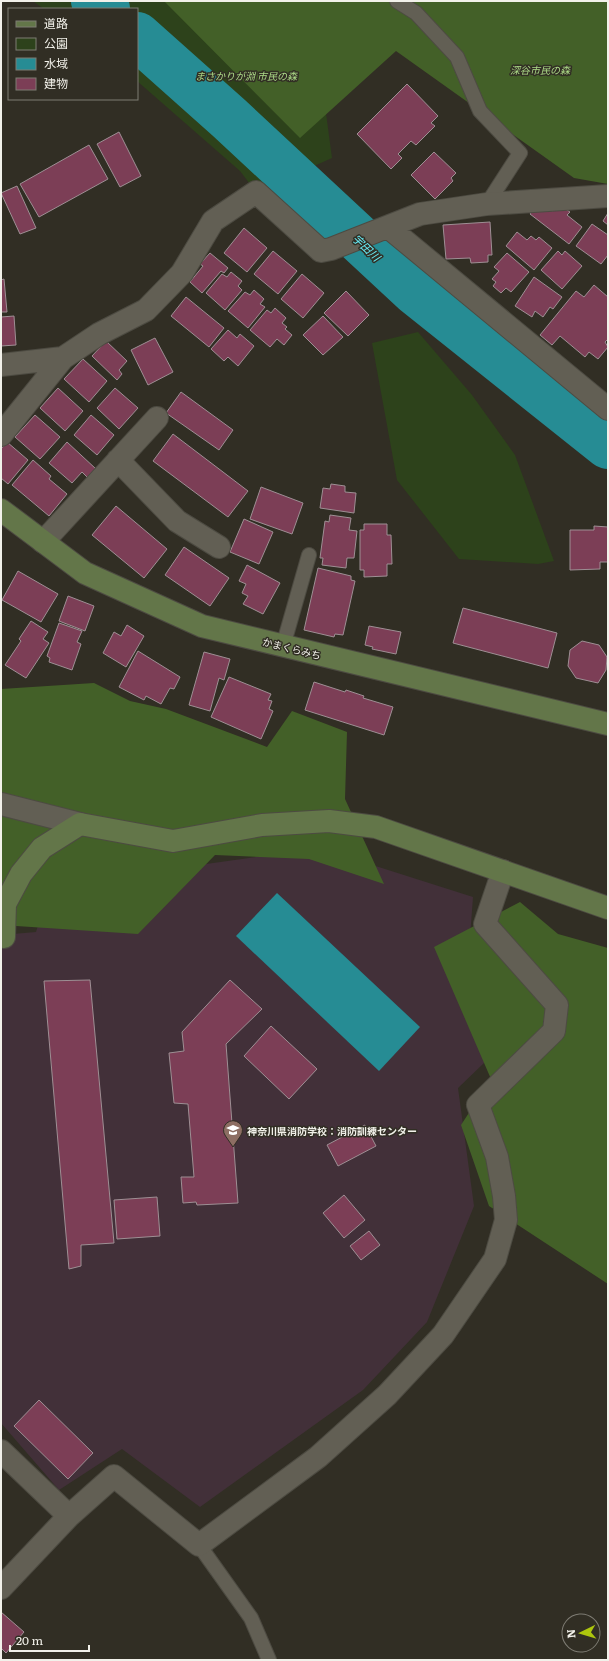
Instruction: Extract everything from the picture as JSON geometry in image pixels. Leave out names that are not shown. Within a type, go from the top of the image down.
[{"type":"street","points":[[1,435],[63,358],[99,334],[146,310],[182,273],[213,221],[256,192],[321,251],[331,249],[420,214],[487,204],[608,196]]},
{"type":"street","points":[[381,230],[608,409]]},
{"type":"street","points":[[1,365],[63,358]]},
{"type":"street","points":[[43,542],[157,418]]},
{"type":"street","points":[[118,460],[177,521],[219,547]]},
{"type":"street","name":"かまくらみち","points":[[1,510],[85,573],[202,626],[608,724]]},
{"type":"street","points":[[1,804],[80,824],[173,841],[262,825],[329,821],[376,827],[608,908]]},
{"type":"street","points":[[4,937],[5,904],[21,874],[42,848],[80,824]]},
{"type":"street","points":[[1,1588],[69,1516],[114,1476],[199,1545],[318,1457],[386,1395],[443,1335],[495,1259],[506,1220],[504,1196],[497,1157],[478,1105],[554,1031],[557,1005],[485,924],[503,871]]},
{"type":"street","points":[[1,1451],[69,1516]]},
{"type":"lane","points":[[397,1],[416,14],[458,57],[480,111],[520,153],[487,204]]},
{"type":"lane","points":[[283,646],[310,555]]},
{"type":"lane","points":[[199,1545],[251,1618],[269,1660]]},
{"type":"shaded area","name":"神奈川県消防学校：消防訓練センター","points":[[319,848],[473,897],[469,951],[541,1008],[458,1088],[474,1206],[427,1322],[363,1390],[200,1507],[122,1449],[59,1490],[1,1423],[1,935],[36,932],[50,886]]},
{"type":"green space","name":"まさかりが淵 市民の森","points":[[33,1],[311,1],[332,158],[256,192],[240,171],[138,82],[138,8],[43,8]]},
{"type":"green space","name":"深谷市民の森","points":[[164,1],[608,1],[608,184],[574,178],[396,51],[300,138]]},
{"type":"green space","points":[[418,332],[472,395],[515,455],[554,561],[538,564],[459,559],[397,480],[372,343]]},
{"type":"green space","points":[[94,683],[130,701],[166,709],[267,747],[292,711],[347,732],[345,799],[384,884],[309,859],[215,855],[138,934],[1,925],[1,689]]},
{"type":"green space","points":[[520,902],[558,934],[608,948],[608,1284],[489,1206],[461,1125],[491,1079],[434,947]]},
{"type":"water","points":[[277,893],[420,1027],[379,1071],[236,936]]},
{"type":"building","points":[[407,84],[438,116],[431,123],[435,126],[416,145],[411,141],[398,154],[402,158],[391,169],[357,134]]},
{"type":"building","points":[[119,132],[141,176],[120,187],[97,144]]},
{"type":"building","points":[[89,145],[108,179],[39,217],[20,184]]},
{"type":"building","points":[[434,152],[456,173],[451,178],[453,181],[435,199],[411,175]]},
{"type":"building","points":[[17,186],[36,228],[20,234],[1,193]]},
{"type":"building","points":[[558,204],[570,212],[567,215],[582,227],[569,244],[530,214],[535,208],[544,205],[553,211]]},
{"type":"building","points":[[608,213],[608,225],[603,221]]},
{"type":"building","points":[[490,222],[492,255],[488,255],[488,262],[471,263],[470,258],[446,259],[443,225]]},
{"type":"building","points":[[592,224],[608,235],[608,255],[601,264],[576,246]]},
{"type":"building","points":[[244,228],[267,248],[247,272],[224,253]]},
{"type":"building","points":[[517,232],[527,240],[531,236],[536,240],[539,237],[552,248],[534,270],[506,246]]},
{"type":"building","points":[[273,251],[297,271],[278,294],[254,274]]},
{"type":"building","points":[[558,251],[562,255],[565,251],[582,266],[562,289],[541,270]]},
{"type":"building","points":[[210,253],[228,268],[224,273],[221,271],[202,293],[190,282],[203,266],[200,264]]},
{"type":"building","points":[[507,253],[529,272],[511,292],[506,288],[501,293],[493,286],[496,282],[492,279],[499,271],[494,267]]},
{"type":"building","points":[[231,272],[242,281],[238,286],[242,290],[225,310],[206,293],[222,274],[227,277]]},
{"type":"building","points":[[302,274],[324,293],[303,318],[281,299]]},
{"type":"building","points":[[534,277],[562,297],[553,309],[550,307],[543,317],[535,311],[532,317],[515,306]]},
{"type":"building","points":[[4,279],[7,312],[1,312],[1,280]]},
{"type":"building","points":[[594,285],[608,297],[608,339],[605,342],[608,347],[598,359],[589,352],[585,357],[560,336],[552,345],[540,335],[576,291],[584,297]]},
{"type":"building","points":[[254,290],[264,299],[260,304],[265,307],[248,328],[228,311],[245,292],[250,295]]},
{"type":"building","points":[[346,291],[369,315],[348,336],[324,313]]},
{"type":"building","points":[[186,297],[224,328],[209,347],[171,316]]},
{"type":"building","points":[[275,308],[286,318],[282,323],[287,327],[285,329],[292,335],[284,345],[277,339],[270,347],[250,330],[267,310],[271,313]]},
{"type":"building","points":[[14,316],[16,345],[1,346],[1,317]]},
{"type":"building","points":[[323,316],[343,337],[323,355],[303,335]]},
{"type":"building","points":[[228,330],[237,338],[240,334],[254,346],[238,366],[228,357],[224,361],[211,349]]},
{"type":"building","points":[[155,338],[173,372],[148,385],[131,350]]},
{"type":"building","points":[[106,341],[127,361],[119,370],[122,374],[117,380],[92,356]]},
{"type":"building","points":[[83,359],[107,381],[89,402],[64,379]]},
{"type":"building","points":[[58,388],[83,411],[65,431],[40,408]]},
{"type":"building","points":[[115,388],[138,408],[119,429],[97,408]]},
{"type":"building","points":[[181,392],[233,430],[219,450],[166,413]]},
{"type":"building","points":[[35,415],[60,437],[40,459],[15,437]]},
{"type":"building","points":[[91,415],[114,435],[97,455],[74,435]]},
{"type":"building","points":[[173,434],[248,491],[228,517],[153,461]]},
{"type":"building","points":[[7,442],[28,460],[8,484],[1,478],[1,449]]},
{"type":"building","points":[[67,442],[96,469],[88,478],[82,472],[72,483],[49,463]]},
{"type":"building","points":[[33,460],[51,476],[49,479],[67,494],[49,516],[12,485]]},
{"type":"building","points":[[331,484],[345,486],[345,492],[356,493],[354,513],[320,508],[323,488],[330,489]]},
{"type":"building","points":[[261,487],[303,503],[292,534],[250,519]]},
{"type":"building","points":[[116,506],[167,549],[144,578],[92,535]]},
{"type":"building","points":[[330,515],[351,518],[349,530],[357,531],[354,558],[347,558],[346,568],[322,565],[323,558],[320,558],[325,521],[329,522]]},
{"type":"building","points":[[244,519],[273,532],[259,564],[230,552]]},
{"type":"building","points":[[364,524],[387,524],[387,535],[391,535],[392,564],[387,564],[387,576],[364,577],[364,570],[360,570],[360,530],[364,530]]},
{"type":"building","points":[[594,526],[608,527],[608,562],[600,562],[600,569],[570,570],[570,530],[594,530]]},
{"type":"building","points":[[184,547],[229,578],[210,606],[165,575]]},
{"type":"building","points":[[247,565],[280,583],[263,614],[243,604],[248,596],[242,593],[246,584],[239,581]]},
{"type":"building","points":[[318,568],[351,576],[351,580],[355,581],[343,635],[335,634],[334,637],[304,630]]},
{"type":"building","points":[[18,571],[58,594],[41,622],[2,600]]},
{"type":"building","points":[[68,596],[94,606],[85,631],[59,621]]},
{"type":"building","points":[[463,608],[557,633],[548,668],[453,643]]},
{"type":"building","points":[[31,621],[48,632],[43,639],[49,643],[26,678],[5,665],[21,641],[19,639]]},
{"type":"building","points":[[59,623],[82,631],[77,642],[81,644],[72,670],[49,662],[50,658],[47,656]]},
{"type":"building","points":[[127,625],[144,636],[126,667],[103,653],[114,632],[121,636]]},
{"type":"building","points":[[369,626],[401,632],[396,654],[372,649],[373,647],[365,645]]},
{"type":"building","points":[[582,641],[599,645],[607,657],[606,670],[598,683],[576,678],[568,666],[570,650]]},
{"type":"building","points":[[138,651],[180,677],[174,689],[170,688],[161,704],[146,696],[144,700],[119,687]]},
{"type":"building","points":[[204,652],[230,659],[224,680],[219,678],[210,711],[189,705]]},
{"type":"building","points":[[229,677],[271,694],[268,700],[272,701],[269,709],[273,711],[261,739],[211,717]]},
{"type":"building","points":[[314,682],[345,692],[346,690],[364,696],[363,698],[393,707],[384,735],[305,710]]},
{"type":"building","points":[[90,980],[114,1243],[81,1245],[81,1266],[69,1269],[44,981]]},
{"type":"building","points":[[230,980],[262,1009],[226,1044],[238,1203],[197,1205],[196,1202],[183,1203],[181,1177],[194,1177],[188,1104],[174,1103],[169,1053],[184,1051],[182,1032]]},
{"type":"building","points":[[271,1026],[317,1069],[289,1099],[244,1056]]},
{"type":"building","points":[[365,1125],[376,1146],[338,1166],[327,1145]]},
{"type":"building","points":[[344,1195],[365,1220],[344,1238],[323,1213]]},
{"type":"building","points":[[157,1197],[160,1236],[117,1239],[114,1200]]},
{"type":"building","points":[[369,1231],[380,1245],[361,1260],[350,1246]]},
{"type":"building","points":[[39,1400],[93,1453],[68,1479],[14,1426]]},
{"type":"building","points":[[1,1612],[24,1632],[6,1653],[1,1648]]},
{"type":"waterway","name":"宇田川","points":[[95,1],[105,8]]},
{"type":"waterway","name":"宇田川","points":[[138,37],[229,118],[415,291],[608,445]]},
{"type":"place","name":"神奈川県消防学校：消防訓練センター","points":[[233,1147]]}]
